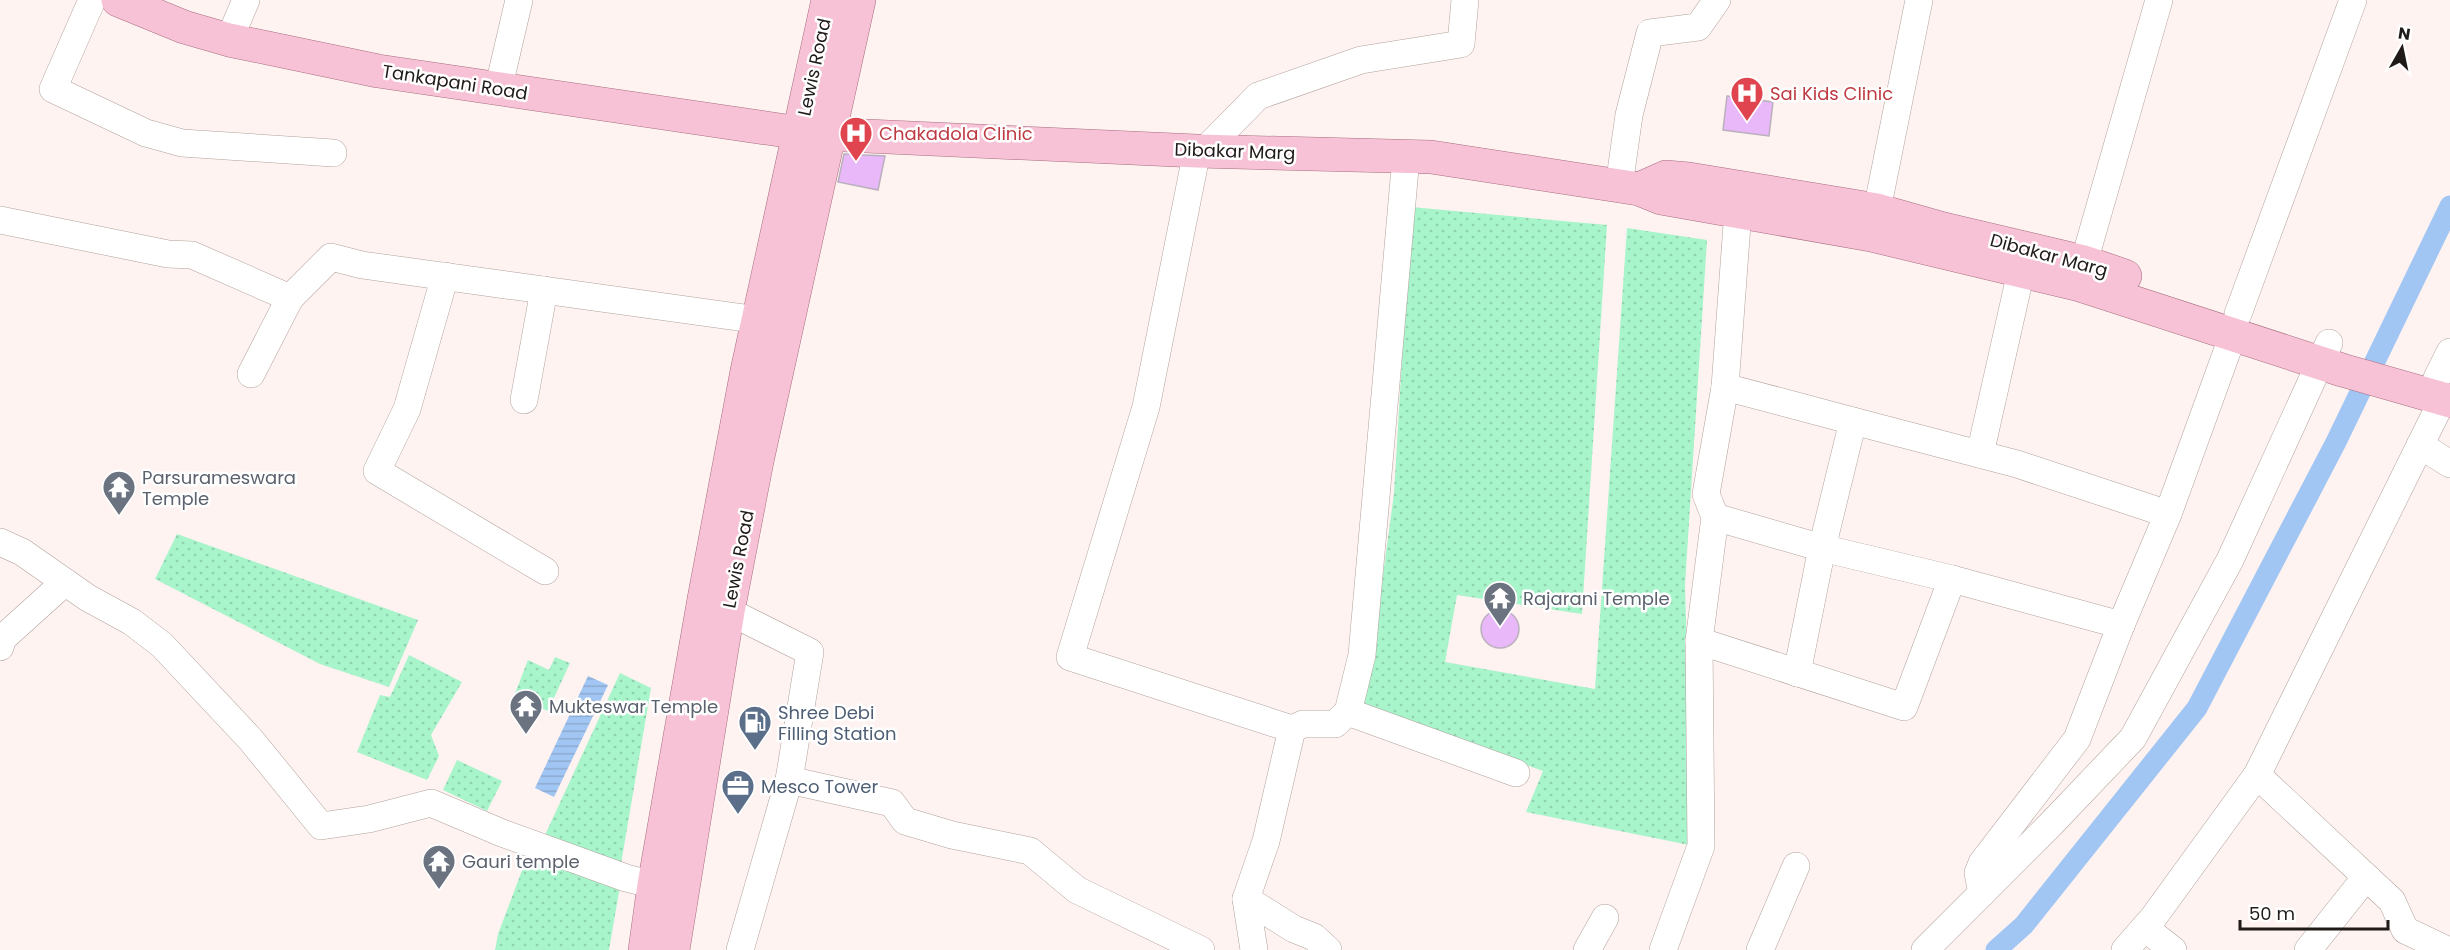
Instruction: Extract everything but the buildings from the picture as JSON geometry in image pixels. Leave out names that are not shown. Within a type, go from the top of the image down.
[{"type":"main road","name":"Tankapani Road","points":[[118,0],[184,27],[229,40],[378,71],[814,134]]},
{"type":"main road","name":"Lewis Road","points":[[814,134],[828,0]]},
{"type":"main road","name":"Lewis Road","points":[[814,134],[859,0]]},
{"type":"main road","name":"Dibakar Marg","points":[[814,134],[1201,151],[1431,157],[1629,187],[1661,198],[1871,235],[2236,324],[2399,377],[2446,383]]},
{"type":"main road","points":[[806,171],[814,134]]},
{"type":"main road","name":"Lewis Road","points":[[645,950],[654,885],[706,588],[759,320],[806,171]]},
{"type":"main road","name":"Lewis Road","points":[[673,950],[728,611],[757,461],[806,171]]},
{"type":"main road","name":"Dibakar Marg","points":[[1629,187],[1666,177],[1689,179],[1876,210],[1944,229],[2084,262],[2236,324]]},
{"type":"street","points":[[92,0],[52,89],[146,134],[182,143],[333,153]]},
{"type":"street","points":[[229,40],[246,0]]},
{"type":"street","points":[[498,90],[519,0]]},
{"type":"street","points":[[1406,157],[1362,655],[1348,712],[1335,724],[1303,724],[1292,729],[1070,657],[1146,407],[1201,151],[1258,96],[1361,60],[1461,44],[1465,0]]},
{"type":"street","points":[[1629,187],[1629,115],[1650,33],[1698,27],[1717,0]]},
{"type":"street","points":[[1876,210],[1919,0]]},
{"type":"street","points":[[2084,262],[2159,0]]},
{"type":"street","points":[[1982,893],[1978,880],[1978,869],[2077,739],[2121,625],[2168,514],[2353,0]]},
{"type":"street","points":[[1663,950],[1701,846],[1699,641],[1715,517],[1706,494],[1725,387],[1738,211]]},
{"type":"street","points":[[0,220],[168,254],[192,255],[290,298]]},
{"type":"street","points":[[251,374],[290,298],[331,257],[362,265],[759,320]]},
{"type":"street","points":[[1980,454],[2021,272]]},
{"type":"street","points":[[445,276],[407,409],[376,471],[545,571]]},
{"type":"street","points":[[524,400],[544,290]]},
{"type":"street","points":[[1925,950],[2133,738],[2230,560],[2335,356]]},
{"type":"street","points":[[2125,950],[2145,927],[2257,775],[2420,445],[2446,383]]},
{"type":"street","points":[[1725,387],[2017,464],[2168,514]]},
{"type":"street","points":[[1797,673],[1822,548],[1853,421]]},
{"type":"street","points":[[2420,445],[2450,464]]},
{"type":"street","points":[[1715,517],[1822,548],[1952,579],[2121,625]]},
{"type":"street","points":[[0,542],[22,552],[88,598],[132,622],[162,645],[251,740],[321,826],[369,819],[431,803],[502,833],[626,878],[654,885]]},
{"type":"street","points":[[1699,641],[1904,707],[1952,579]]},
{"type":"street","points":[[0,647],[3,638],[66,582]]},
{"type":"street","points":[[728,611],[810,652],[789,780],[740,950]]},
{"type":"street","points":[[1348,712],[1516,773]]},
{"type":"street","points":[[1254,950],[1246,900],[1266,841],[1292,729]]},
{"type":"street","points":[[2257,775],[2392,901],[2405,930],[2447,950]]},
{"type":"street","points":[[789,780],[892,803],[905,821],[952,835],[1030,851],[1077,890],[1201,950]]},
{"type":"street","points":[[1760,950],[1796,866]]},
{"type":"street","points":[[2308,950],[2367,877]]},
{"type":"street","points":[[1246,900],[1294,930],[1314,937],[1328,950]]},
{"type":"street","points":[[1587,950],[1605,918]]},
{"type":"street","points":[[2145,927],[2173,950]]},
{"type":"green space","points":[[1411,207],[1607,225],[1582,614],[1457,595],[1445,662],[1595,689],[1627,228],[1707,240],[1685,585],[1691,793],[1689,845],[1526,812],[1543,771],[1360,706],[1370,672],[1394,493]]},
{"type":"green space","points":[[177,534],[418,620],[389,687],[320,664],[155,579]]},
{"type":"green space","points":[[409,655],[462,682],[431,735],[439,756],[427,780],[357,752],[380,695],[390,697]]},
{"type":"green space","points":[[555,657],[570,663],[548,711],[514,696],[528,660],[549,670]]},
{"type":"green space","points":[[620,673],[651,688],[621,864],[545,835]]},
{"type":"green space","points":[[457,760],[502,781],[487,811],[443,790]]},
{"type":"green space","points":[[526,860],[620,886],[609,950],[495,950],[498,934]]},
{"type":"water","points":[[588,676],[608,685],[554,797],[535,788]]},
{"type":"waterway","points":[[1996,950],[2024,925],[2197,708],[2336,442],[2450,206]]},
{"type":"place","name":"Sai Kids Clinic","points":[[1747,122]]},
{"type":"place","name":"Chakadola Clinic","points":[[856,162]]},
{"type":"place","name":"Parsurameswara Temple","points":[[119,516]]},
{"type":"place","name":"Rajarani Temple","points":[[1500,627]]},
{"type":"place","name":"Mukteswar Temple","points":[[526,735]]},
{"type":"place","name":"Shree Debi Filling Station","points":[[755,751]]},
{"type":"place","name":"Mesco Tower","points":[[738,815]]},
{"type":"place","name":"Gauri temple","points":[[439,890]]}]
